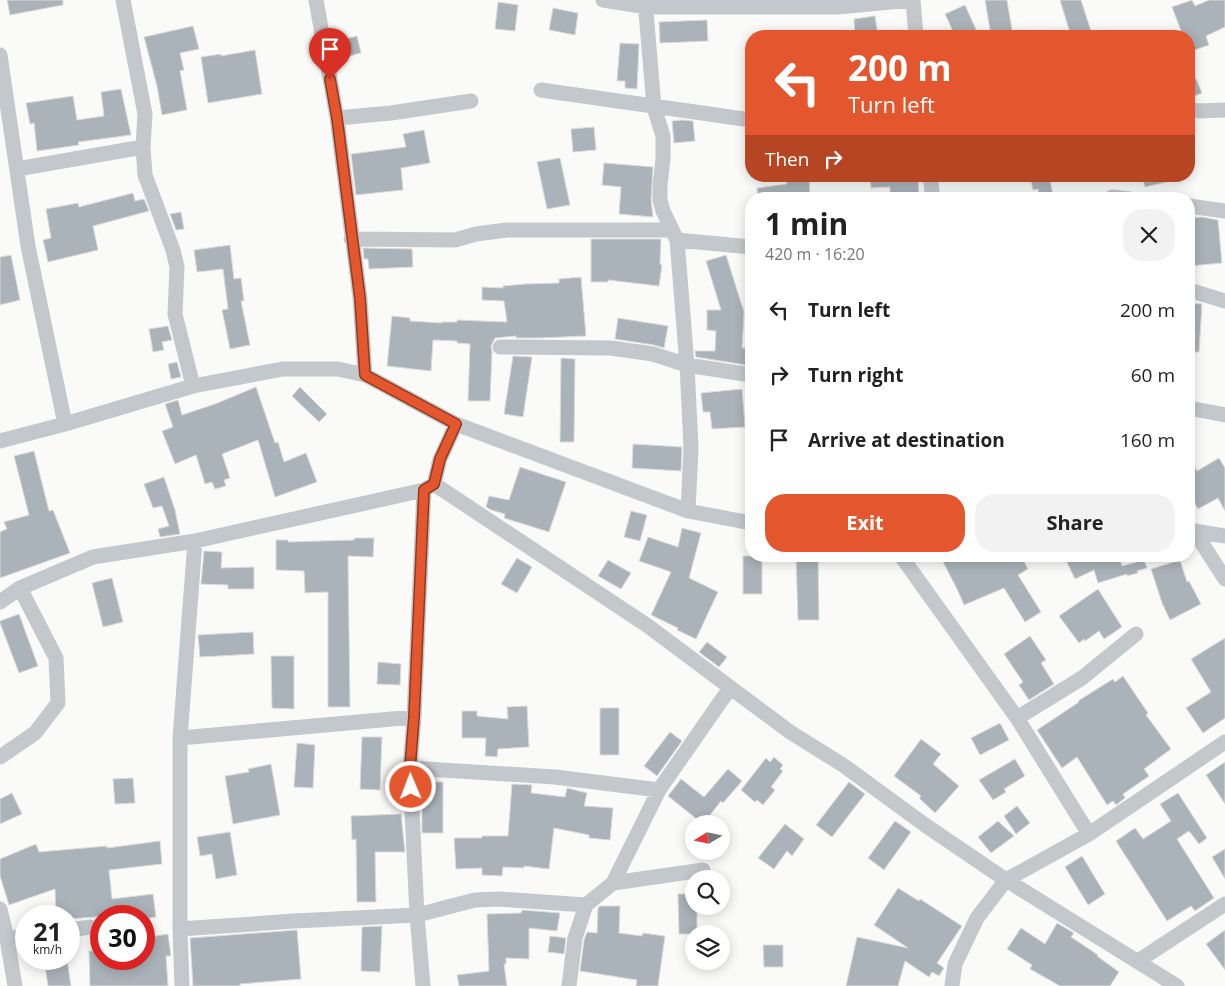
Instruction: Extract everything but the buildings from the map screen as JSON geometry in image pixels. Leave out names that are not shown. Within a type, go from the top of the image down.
[{"type":"street","points":[[123,0],[145,114],[142,146],[145,175],[177,267],[175,314],[193,386]]},
{"type":"street","points":[[316,0],[337,118],[360,298],[365,375]]},
{"type":"street","points":[[603,0],[646,4],[838,7],[913,0],[916,30]]},
{"type":"street","points":[[646,4],[654,107],[663,136],[660,200],[663,212],[675,235],[687,365],[691,448],[688,511]]},
{"type":"street","points":[[0,55],[28,246],[64,424]]},
{"type":"street","points":[[541,90],[745,119]]},
{"type":"street","points":[[337,118],[392,113],[471,101]]},
{"type":"street","points":[[1195,110],[1225,110]]},
{"type":"street","points":[[16,169],[142,146]]},
{"type":"street","points":[[1195,207],[1225,211]]},
{"type":"street","points":[[352,239],[455,240],[476,234],[507,230],[675,235],[745,246]]},
{"type":"street","points":[[1195,292],[1225,301]]},
{"type":"street","points":[[500,347],[612,348],[653,354],[687,365],[745,374]]},
{"type":"street","points":[[0,441],[193,386],[284,369],[338,369],[365,375],[456,424],[688,511],[745,522]]},
{"type":"street","points":[[1195,409],[1225,415]]},
{"type":"street","points":[[423,986],[417,915],[410,768],[429,487],[456,424]]},
{"type":"street","points":[[0,602],[20,588],[93,557],[195,541],[429,487],[648,626],[790,732],[843,765],[925,825],[1006,880],[1177,986]]},
{"type":"street","points":[[1195,531],[1225,536]]},
{"type":"street","points":[[1195,536],[1225,579]]},
{"type":"street","points":[[182,986],[180,929],[180,738],[195,541]]},
{"type":"street","points":[[905,562],[1017,718],[1089,834]]},
{"type":"street","points":[[0,757],[35,733],[58,703],[56,658],[20,588]]},
{"type":"street","points":[[1017,718],[1082,678],[1136,634]]},
{"type":"street","points":[[569,986],[575,938],[586,905],[613,883],[659,790],[730,688]]},
{"type":"street","points":[[180,738],[414,717]]},
{"type":"street","points":[[952,986],[955,964],[977,918],[1006,880],[1089,834],[1225,742]]},
{"type":"street","points":[[410,768],[555,778],[659,790]]},
{"type":"street","points":[[613,883],[685,873]]},
{"type":"street","points":[[180,929],[417,915],[475,900],[499,899],[586,905]]},
{"type":"street","points":[[1138,961],[1225,904]]},
{"type":"street","points":[[0,908],[14,986]]},
{"type":"street","points":[[80,928],[90,927]]},
{"type":"street","points":[[7,939],[15,938]]},
{"type":"route","points":[[330,79],[337,118],[360,298],[365,375],[456,424],[440,459],[434,484],[424,490],[410,768],[411,787]]}]
